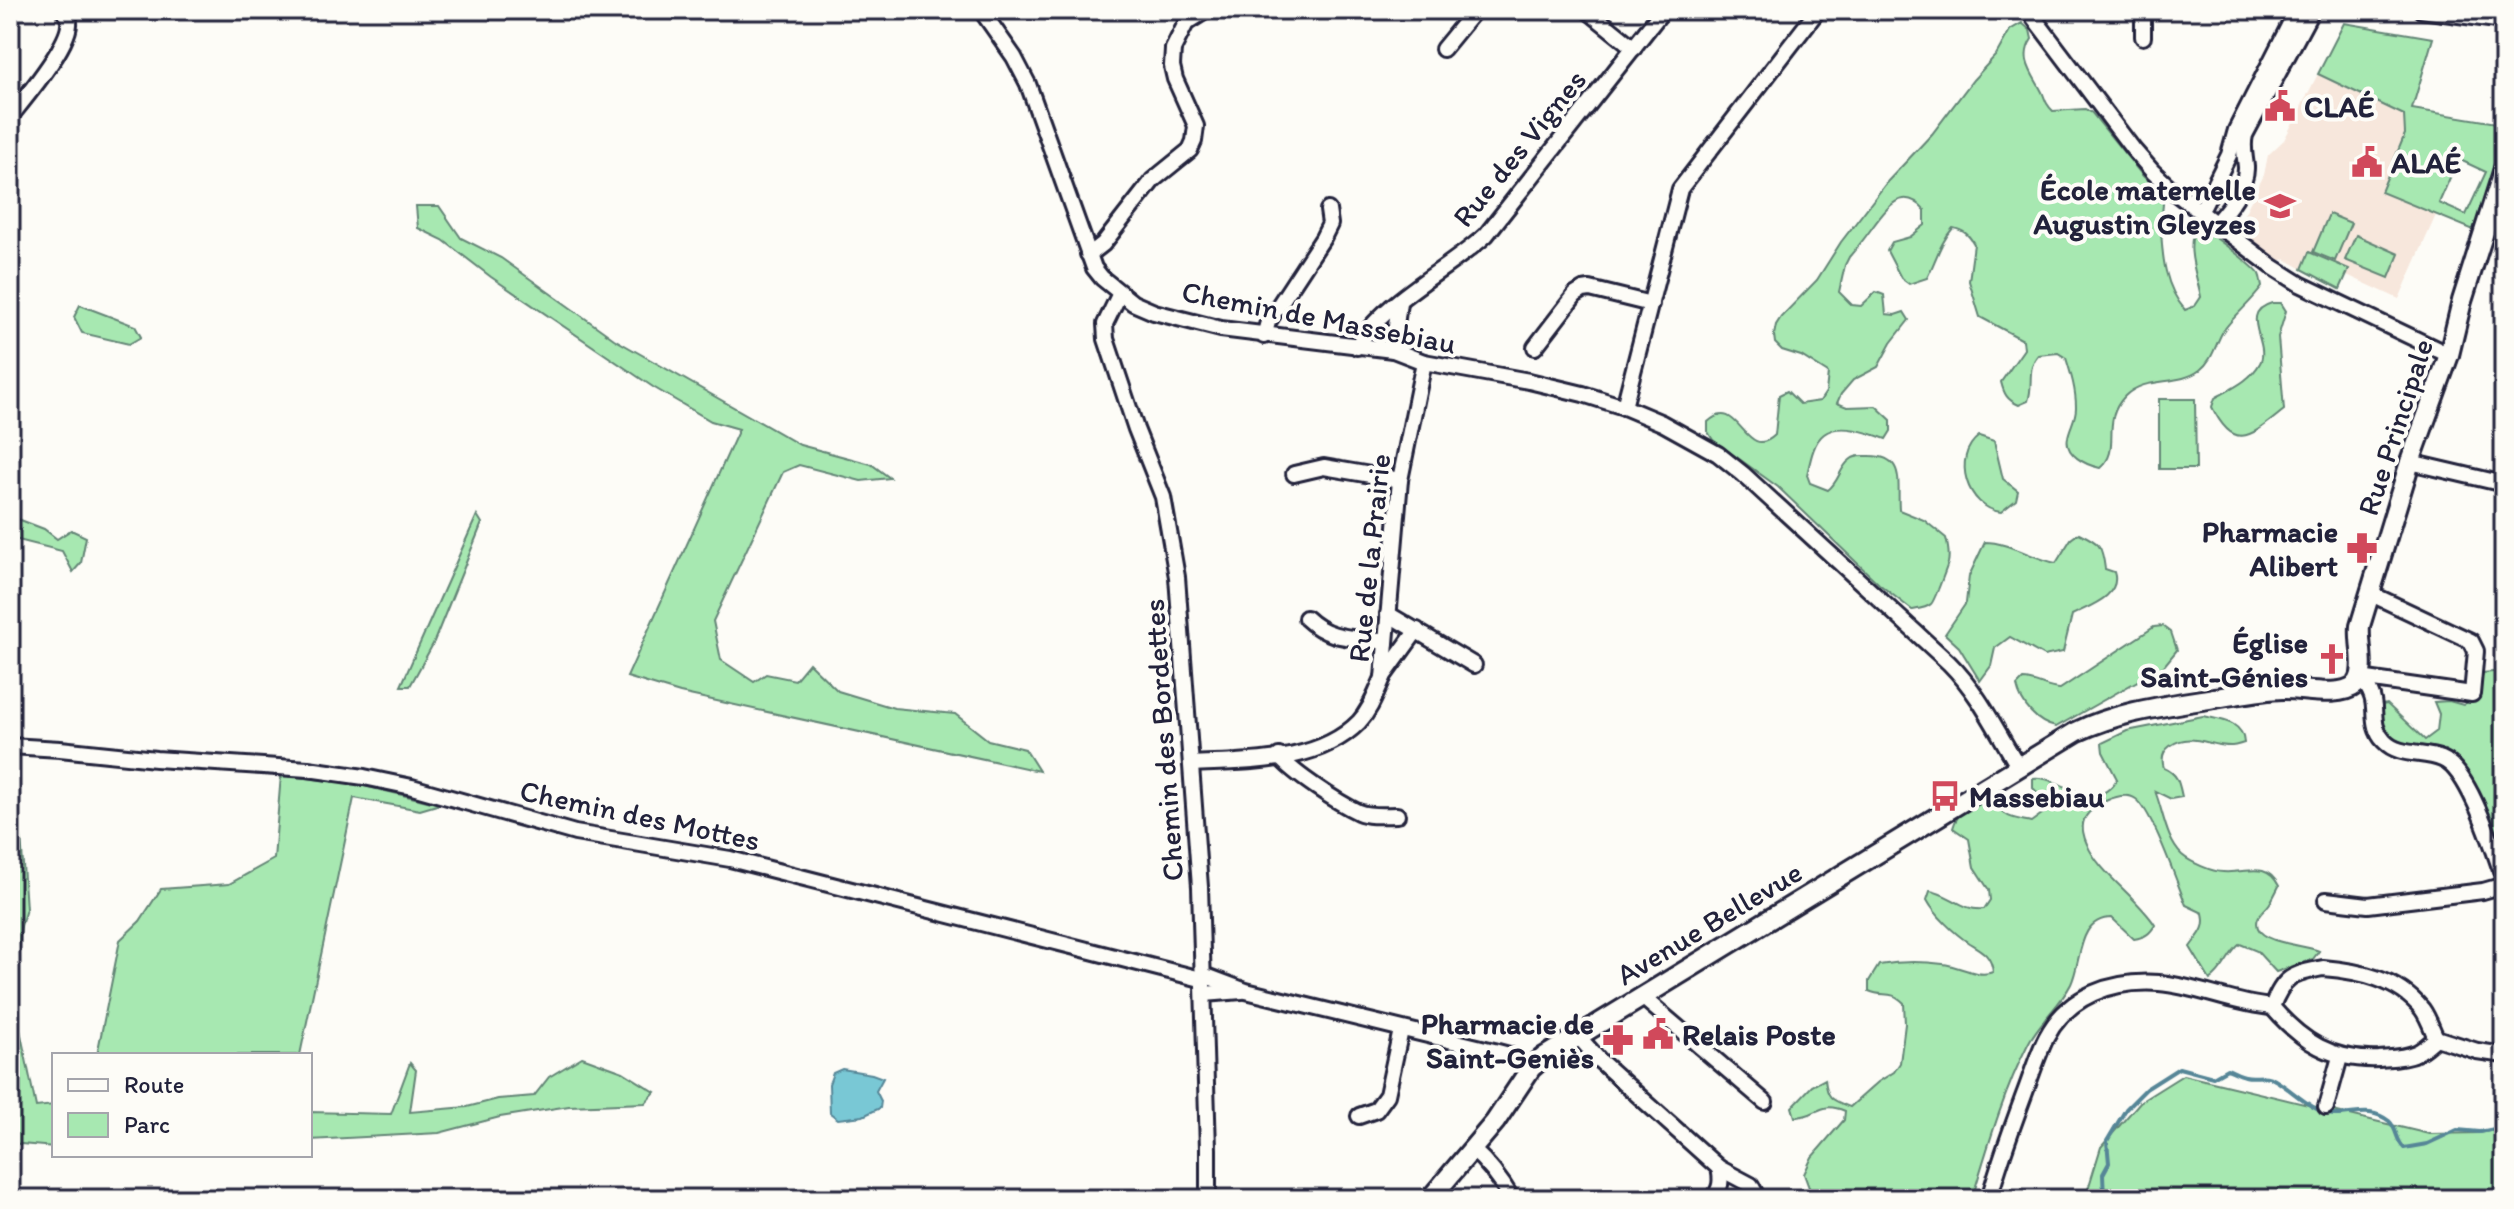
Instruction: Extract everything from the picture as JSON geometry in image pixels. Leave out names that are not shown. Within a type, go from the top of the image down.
[{"type":"main road","name":"Rue Principale","points":[[2360,678],[2362,668],[2358,640],[2369,593],[2410,462],[2449,355],[2462,301],[2503,177]]},
{"type":"main road","points":[[2018,766],[2076,732],[2115,715],[2282,689],[2341,691],[2356,684],[2360,678]]},
{"type":"main road","name":"Avenue Bellevue","points":[[1430,1199],[1500,1115],[1531,1068],[1544,1057],[2018,766]]},
{"type":"street","points":[[10,117],[62,46],[69,20],[63,10]]},
{"type":"street","name":"Chemin de Massebiau","points":[[981,10],[1028,84],[1088,254],[1102,278],[1133,303],[1154,312],[1221,329],[1393,350],[1424,362],[1529,381],[1624,407],[1690,437],[1743,474],[1967,681],[1983,703],[2018,766]]},
{"type":"street","points":[[1088,254],[1103,244],[1153,180],[1190,150],[1196,126],[1175,79],[1173,49],[1186,23],[1207,10]]},
{"type":"street","points":[[1443,49],[1475,10]]},
{"type":"street","points":[[1587,10],[1634,48]]},
{"type":"street","name":"Rue des Vignes","points":[[1357,347],[1373,324],[1412,290],[1468,252],[1486,235],[1663,10]]},
{"type":"street","points":[[1624,407],[1680,189],[1818,10]]},
{"type":"street","points":[[2028,10],[2153,172],[2215,224],[2300,284],[2449,355]]},
{"type":"street","points":[[2143,10],[2143,37]]},
{"type":"street","points":[[2198,210],[2236,157],[2236,130],[2307,10]]},
{"type":"street","points":[[2421,10],[2500,18]]},
{"type":"street","points":[[2215,224],[2230,206],[2244,178],[2246,169],[2236,157]]},
{"type":"street","points":[[1264,336],[1268,322],[1323,238],[1330,224],[1328,210]]},
{"type":"street","points":[[1535,347],[1575,295],[1583,290],[1651,304]]},
{"type":"street","name":"Chemin des Bordettes","points":[[1120,293],[1105,324],[1106,339],[1163,497],[1177,577],[1192,764],[1204,994],[1208,1199]]},
{"type":"street","points":[[1393,350],[1399,302]]},
{"type":"street","name":"Rue de la Prairie","points":[[1192,764],[1305,753],[1326,746],[1344,734],[1360,721],[1371,705],[1383,678],[1400,480],[1424,362]]},
{"type":"street","points":[[2410,462],[2504,484]]},
{"type":"street","points":[[1294,474],[1324,467],[1400,480]]},
{"type":"street","points":[[2360,678],[2472,694],[2476,651],[2471,641],[2369,593]]},
{"type":"street","points":[[1388,614],[1474,665]]},
{"type":"street","points":[[1306,618],[1332,636],[1386,642]]},
{"type":"street","points":[[1383,678],[1417,630]]},
{"type":"street","points":[[2326,900],[2368,905],[2483,891],[2504,882],[2487,830],[2460,772],[2444,759],[2399,751],[2384,742],[2374,720],[2372,695],[2360,678]]},
{"type":"street","name":"Chemin des Mottes","points":[[10,746],[308,769],[364,777],[412,787],[575,833],[730,859],[1197,978],[1209,977],[1246,991]]},
{"type":"street","points":[[1279,756],[1288,768],[1360,813],[1397,815]]},
{"type":"street","points":[[2272,1007],[2285,980],[2298,973],[2323,968],[2349,970],[2375,977],[2410,997],[2424,1012],[2436,1038],[2477,1051],[2504,1055]]},
{"type":"street","points":[[1989,1199],[2000,1160],[2045,1039],[2061,1014],[2094,992],[2122,984],[2156,983],[2184,986],[2253,1005],[2272,1007],[2286,1024],[2302,1036],[2340,1057],[2364,1060],[2396,1058],[2418,1052],[2436,1038]]},
{"type":"street","points":[[1204,994],[1246,991],[1509,1055],[1531,1068]]},
{"type":"street","points":[[1641,996],[1765,1102]]},
{"type":"street","points":[[1359,1116],[1376,1110],[1387,1095],[1401,1030]]},
{"type":"street","points":[[1578,1036],[1600,1061],[1719,1168],[1751,1185],[1758,1199]]},
{"type":"street","points":[[2326,1107],[2340,1057]]},
{"type":"street","points":[[1472,1149],[1512,1199]]},
{"type":"street","points":[[1713,1199],[1720,1190],[1722,1179],[1719,1168]]},
{"type":"shaded area","points":[[2318,74],[2404,114],[2405,134],[2381,191],[2436,215],[2399,299],[2347,275],[2340,289],[2334,287],[2285,259],[2279,261],[2248,239],[2248,233],[2238,226],[2264,175],[2268,155],[2284,140]]},
{"type":"green space","points":[[2022,23],[2030,30],[2032,39],[2027,61],[2049,107],[2053,111],[2085,109],[2092,113],[2143,176],[2163,195],[2161,227],[2164,260],[2173,292],[2185,310],[2195,306],[2201,297],[2191,251],[2197,226],[2230,248],[2255,270],[2262,287],[2222,333],[2210,358],[2200,370],[2182,378],[2142,385],[2125,396],[2113,416],[2110,453],[2100,468],[2083,462],[2069,449],[2068,437],[2076,401],[2066,358],[2058,353],[2038,355],[2032,366],[2028,401],[2019,405],[2009,399],[2001,382],[2024,349],[2023,340],[1980,317],[1969,281],[1974,244],[1963,232],[1953,228],[1927,278],[1909,284],[1901,278],[1887,251],[1892,242],[1910,237],[1925,225],[1925,210],[1907,199],[1891,205],[1849,257],[1839,292],[1852,305],[1861,306],[1876,292],[1884,295],[1886,314],[1904,312],[1909,320],[1878,367],[1853,380],[1837,403],[1847,407],[1876,406],[1891,420],[1891,431],[1886,439],[1855,430],[1838,429],[1824,434],[1812,453],[1807,475],[1810,483],[1828,490],[1854,457],[1880,457],[1894,465],[1899,510],[1924,520],[1946,538],[1948,550],[1948,563],[1933,602],[1912,610],[1879,584],[1778,487],[1713,440],[1708,432],[1708,422],[1719,415],[1727,416],[1756,441],[1765,442],[1775,435],[1779,395],[1787,391],[1800,404],[1820,401],[1826,392],[1828,373],[1801,356],[1782,350],[1775,343],[1776,325],[1817,280],[1841,242],[1888,181],[1932,134],[1996,55],[2010,30]]},
{"type":"green space","points":[[2344,23],[2433,38],[2412,109],[2503,124],[2497,158],[2476,231],[2381,192],[2405,134],[2404,115],[2318,74]],"holes":[[[2458,159],[2486,172],[2466,215],[2439,203]]]},
{"type":"green space","points":[[416,206],[439,206],[461,238],[501,258],[614,339],[800,445],[871,464],[890,478],[861,481],[799,465],[783,472],[713,621],[721,660],[754,682],[766,674],[795,680],[809,663],[838,691],[894,708],[955,714],[988,740],[1025,749],[1039,771],[680,693],[627,677],[739,429],[711,421],[653,387],[491,277],[443,240],[418,228]]},
{"type":"green space","points":[[2329,214],[2351,223],[2335,261],[2313,252]]},
{"type":"green space","points":[[2356,235],[2399,254],[2389,278],[2345,260]]},
{"type":"green space","points":[[2309,252],[2349,269],[2340,289],[2302,269]]},
{"type":"green space","points":[[2272,303],[2281,303],[2286,311],[2278,337],[2284,410],[2253,432],[2245,436],[2236,435],[2220,422],[2212,407],[2215,398],[2246,379],[2260,363],[2262,347],[2257,314]]},
{"type":"green space","points":[[80,305],[135,326],[141,337],[129,344],[82,333],[74,317]]},
{"type":"green space","points":[[2159,399],[2195,399],[2196,469],[2159,469]]},
{"type":"green space","points":[[1979,436],[1994,441],[2003,479],[2018,491],[2016,500],[2001,512],[1979,501],[1967,480],[1966,456]]},
{"type":"green space","points":[[477,515],[482,523],[433,644],[410,686],[401,686]]},
{"type":"green space","points":[[10,516],[44,529],[57,539],[71,530],[86,537],[81,563],[73,572],[62,551],[10,538]]},
{"type":"green space","points":[[2079,533],[2099,546],[2105,569],[2114,572],[2115,580],[2109,594],[2072,615],[2063,652],[2044,656],[2010,637],[1995,648],[1991,666],[1980,681],[1959,647],[1945,634],[1966,603],[1969,576],[1985,542],[2056,563],[2071,539]]},
{"type":"green space","points":[[2163,626],[2171,632],[2177,650],[2164,666],[2056,727],[2037,718],[2022,700],[2017,686],[2023,680],[2060,689],[2154,627]]},
{"type":"green space","points":[[2504,671],[2504,863],[2447,754],[2401,745],[2388,732],[2377,706],[2387,704],[2425,740],[2437,731],[2439,714],[2434,702],[2449,701],[2463,705],[2473,698],[2482,673]]},
{"type":"green space","points":[[2203,716],[2224,720],[2235,726],[2240,730],[2244,743],[2224,746],[2185,740],[2165,751],[2162,759],[2164,768],[2175,776],[2182,797],[2171,799],[2155,791],[2172,841],[2182,855],[2207,868],[2223,872],[2262,871],[2274,878],[2279,886],[2259,916],[2257,927],[2280,942],[2319,951],[2313,959],[2276,972],[2257,951],[2240,944],[2210,980],[2190,947],[2203,928],[2203,913],[2186,905],[2149,817],[2136,799],[2130,796],[2107,800],[2092,809],[2084,820],[2086,842],[2100,865],[2155,925],[2147,935],[2134,939],[2112,918],[2092,925],[2082,942],[2071,984],[2033,1036],[2011,1081],[1972,1199],[1821,1199],[1811,1193],[1804,1174],[1812,1157],[1844,1120],[1845,1111],[1829,1107],[1795,1117],[1792,1107],[1812,1086],[1825,1079],[1832,1098],[1850,1107],[1894,1072],[1900,1063],[1904,1003],[1895,996],[1869,991],[1869,981],[1879,965],[1927,962],[1981,974],[1993,972],[1985,954],[1951,929],[1927,900],[1930,891],[1969,908],[1984,909],[1990,900],[1989,890],[1974,867],[1969,839],[1953,828],[1959,816],[1969,806],[1993,792],[2004,814],[2031,822],[2046,811],[2047,802],[2033,788],[2033,778],[2098,794],[2108,790],[2117,779],[2103,752],[2102,743],[2127,731]]},
{"type":"green space","points":[[281,775],[356,784],[440,804],[420,810],[354,798],[300,1053],[97,1053],[120,940],[140,921],[161,889],[229,884],[274,859]]},
{"type":"green space","points":[[10,820],[20,820],[26,909],[21,926],[14,1001],[36,1107],[52,1105],[52,1147],[10,1143]]},
{"type":"green space","points":[[582,1057],[623,1072],[655,1092],[645,1103],[569,1106],[500,1117],[439,1133],[312,1140],[312,1112],[391,1114],[410,1063],[416,1070],[410,1112],[534,1096],[549,1077]]},
{"type":"green space","points":[[2183,1075],[2429,1134],[2480,1133],[2504,1128],[2504,1199],[2085,1199],[2101,1147],[2140,1102]]},
{"type":"water","points":[[842,1069],[883,1078],[876,1091],[881,1101],[880,1108],[863,1116],[838,1119],[830,1113],[829,1084],[833,1073]]},
{"type":"waterway","points":[[2104,1199],[2103,1174],[2109,1163],[2107,1141],[2126,1109],[2146,1089],[2179,1068],[2213,1077],[2227,1069],[2245,1076],[2268,1077],[2327,1114],[2382,1116],[2392,1124],[2404,1148],[2427,1144],[2457,1130],[2480,1132],[2504,1127]]},
{"type":"place","name":"CLAÉ","points":[[2280,106]]},
{"type":"place","name":"ALAÉ","points":[[2367,162]]},
{"type":"place","name":"École maternelle Augustin Gleyzes","points":[[2280,206]]},
{"type":"place","name":"Pharmacie Alibert","points":[[2362,548]]},
{"type":"place","name":"Église Saint-Génies","points":[[2332,659]]},
{"type":"place","name":"Massebiau","points":[[1945,796]]},
{"type":"place","name":"Relais Poste","points":[[1658,1034]]},
{"type":"place","name":"Pharmacie de Saint-Geniès","points":[[1618,1040]]}]
